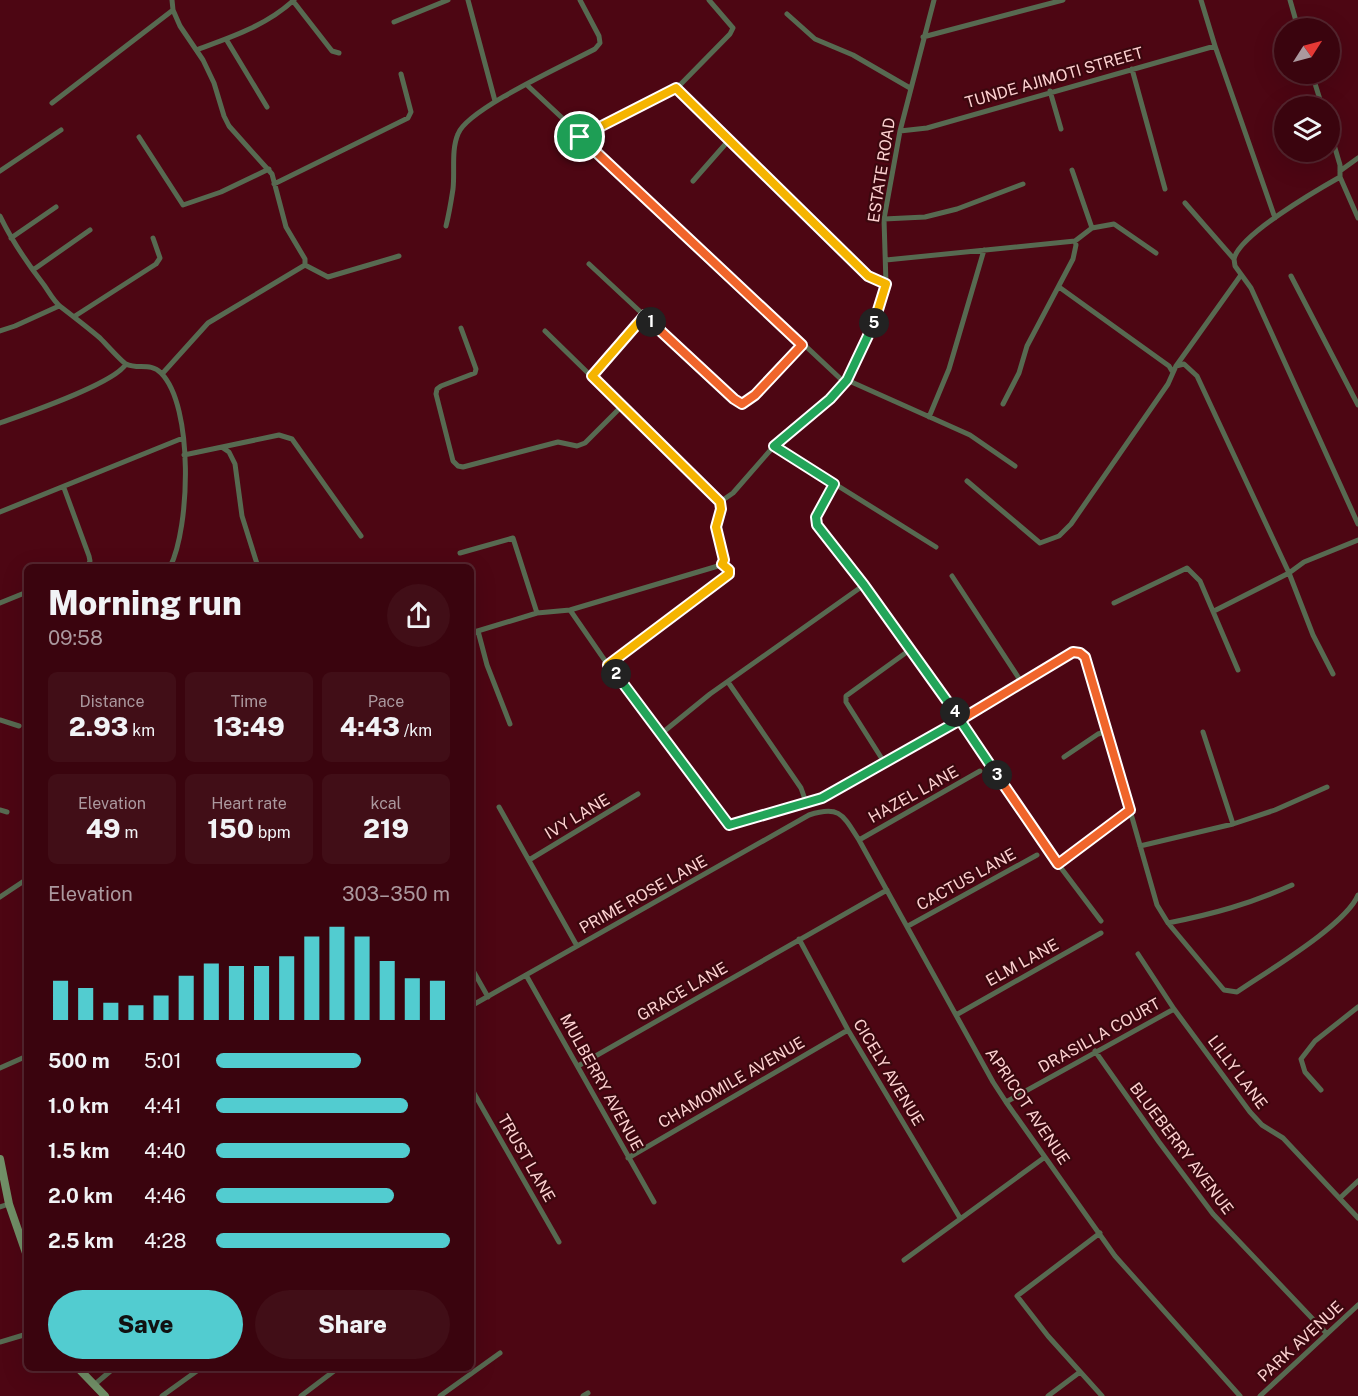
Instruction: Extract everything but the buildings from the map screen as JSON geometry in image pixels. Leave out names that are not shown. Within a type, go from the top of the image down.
[{"type":"street","points":[[172,0],[173,10],[214,83],[229,126],[269,169],[286,227],[305,259],[305,265]]},
{"type":"street","points":[[394,22],[448,0]]},
{"type":"street","points":[[468,0],[495,101]]},
{"type":"street","points":[[446,226],[453,189],[456,136],[468,119],[495,101],[595,49],[600,43],[600,36],[580,0]]},
{"type":"street","points":[[580,137],[676,88],[730,34],[733,28],[709,0]]},
{"type":"street","name":"ESTATE ROAD","points":[[720,502],[733,493],[774,446],[846,381],[873,328],[886,284],[884,219],[900,131],[922,37],[934,0]]},
{"type":"street","points":[[922,37],[1063,0]]},
{"type":"street","points":[[1202,0],[1215,46],[1254,152],[1275,218]]},
{"type":"street","points":[[1290,0],[1295,18]]},
{"type":"street","points":[[196,50],[258,26],[280,13],[294,1],[332,51],[339,52]]},
{"type":"street","points":[[52,103],[173,10]]},
{"type":"street","points":[[787,14],[815,39],[853,55],[910,88]]},
{"type":"street","points":[[226,39],[267,107]]},
{"type":"street","name":"TUNDE AJIMOTI STREET","points":[[900,131],[927,128],[1050,91],[1215,46]]},
{"type":"street","points":[[1132,69],[1165,189]]},
{"type":"street","points":[[274,184],[408,118],[411,112],[401,74]]},
{"type":"street","points":[[526,85],[802,345],[846,381],[970,435],[1015,466]]},
{"type":"street","points":[[676,88],[868,276],[886,284]]},
{"type":"street","points":[[1050,91],[1061,129]]},
{"type":"street","points":[[0,171],[62,130]]},
{"type":"street","points":[[139,136],[183,205],[220,192],[269,169]]},
{"type":"street","points":[[693,181],[729,140]]},
{"type":"street","points":[[1234,259],[1238,250],[1275,218],[1340,174],[1358,158]]},
{"type":"street","points":[[1337,162],[1358,218]]},
{"type":"street","points":[[1072,170],[1092,228]]},
{"type":"street","points":[[884,219],[925,217],[1023,184]]},
{"type":"street","points":[[1185,203],[1234,259],[1240,275],[1251,288],[1358,524]]},
{"type":"street","points":[[11,238],[57,207]]},
{"type":"street","points":[[0,217],[11,238],[59,306],[75,316],[126,364],[149,365],[162,374],[171,388],[179,413],[183,438],[186,508],[172,564]]},
{"type":"street","points":[[885,260],[1075,241],[1092,228],[1114,224],[1121,226],[1156,253]]},
{"type":"street","points":[[33,270],[90,230]]},
{"type":"street","points":[[75,316],[156,264],[160,258],[153,238]]},
{"type":"street","points":[[1003,404],[1019,373],[1028,346],[1073,259],[1077,245],[1075,241]]},
{"type":"street","points":[[929,417],[949,369],[984,250]]},
{"type":"street","points":[[305,265],[328,277],[399,256]]},
{"type":"street","points":[[589,264],[742,404],[755,395],[802,345]]},
{"type":"street","points":[[162,374],[208,323],[305,265]]},
{"type":"street","points":[[967,481],[1040,543],[1059,536],[1071,524],[1168,384],[1174,369],[1240,275]]},
{"type":"street","points":[[1291,276],[1358,405]]},
{"type":"street","points":[[1059,287],[1174,369]]},
{"type":"street","points":[[0,331],[59,306]]},
{"type":"street","points":[[592,376],[645,315]]},
{"type":"street","points":[[461,328],[476,369],[475,373],[441,386],[437,389],[436,394],[453,461],[458,466],[463,467],[558,442],[577,446],[585,443],[622,406]]},
{"type":"street","points":[[545,331],[720,502],[721,509],[716,527],[724,560],[722,564]]},
{"type":"street","points":[[0,423],[87,388],[123,370],[126,364]]},
{"type":"street","points":[[1174,369],[1184,364],[1197,376],[1290,573],[1313,635],[1333,674]]},
{"type":"street","points":[[184,455],[279,435],[292,439],[361,536]]},
{"type":"street","points":[[0,512],[183,438]]},
{"type":"street","points":[[774,446],[936,547]]},
{"type":"street","points":[[224,448],[229,452],[235,464],[242,516],[257,564]]},
{"type":"street","points":[[834,484],[816,517],[817,525],[911,649],[1058,864],[1101,921]]},
{"type":"street","points":[[64,488],[89,556],[88,564]]},
{"type":"street","points":[[460,553],[513,538],[537,613]]},
{"type":"street","points":[[1214,610],[1290,573],[1304,562],[1358,540]]},
{"type":"street","points":[[474,632],[537,613],[570,610],[722,564]]},
{"type":"street","points":[[608,665],[727,578],[729,570],[722,564]]},
{"type":"street","points":[[1114,603],[1187,568],[1200,581],[1238,670]]},
{"type":"street","points":[[952,576],[1022,683]]},
{"type":"street","points":[[662,733],[728,682],[864,585]]},
{"type":"street","points":[[0,603],[24,593]]},
{"type":"street","points":[[570,610],[608,665],[662,733],[726,824],[731,825],[822,798],[960,720],[1073,652],[1080,653],[1088,663],[1157,905],[1168,923],[1224,990],[1237,992],[1309,945],[1350,907],[1358,895]]},
{"type":"street","points":[[478,631],[487,665],[510,724]]},
{"type":"street","points":[[884,762],[846,702],[846,696],[911,649]]},
{"type":"street","points":[[728,682],[801,789],[806,802]]},
{"type":"street","points":[[0,720],[19,726]]},
{"type":"street","points":[[1064,757],[1098,734],[1108,731]]},
{"type":"street","points":[[1203,732],[1233,824]]},
{"type":"street","name":"HAZEL LANE","points":[[859,840],[980,771]]},
{"type":"street","points":[[1140,846],[1233,824],[1275,810],[1327,787]]},
{"type":"street","name":"IVY LANE","points":[[529,860],[638,794]]},
{"type":"street","points":[[499,807],[577,946]]},
{"type":"street","points":[[0,810],[7,812]]},
{"type":"street","name":"APRICOT AVENUE","points":[[830,810],[843,816],[859,840],[1006,1102],[1045,1158],[1135,1280],[1240,1396]]},
{"type":"street","name":"PRIME ROSE LANE","points":[[474,1004],[809,815],[830,810]]},
{"type":"street","points":[[1058,864],[1130,810]]},
{"type":"street","name":"CACTUS LANE","points":[[908,926],[1037,855]]},
{"type":"street","points":[[0,897],[24,881]]},
{"type":"street","points":[[1168,923],[1221,912],[1256,901],[1292,885]]},
{"type":"street","name":"GRACE LANE","points":[[578,1066],[887,890]]},
{"type":"street","name":"ELM LANE","points":[[956,1015],[1101,933]]},
{"type":"street","name":"CICELY AVENUE","points":[[799,939],[848,1030],[960,1218]]},
{"type":"street","name":"LILLY LANE","points":[[1138,954],[1174,1009],[1250,1112],[1262,1125],[1283,1138],[1358,1218]]},
{"type":"street","points":[[474,972],[488,997]]},
{"type":"street","name":"MULBERRY AVENUE","points":[[526,975],[654,1202]]},
{"type":"street","points":[[1321,1090],[1305,1072],[1301,1059],[1314,1041],[1358,1007]]},
{"type":"street","name":"DRASILLA COURT","points":[[1006,1102],[1174,1009]]},
{"type":"street","name":"CHAMOMILE AVENUE","points":[[628,1158],[848,1030]]},
{"type":"street","name":"BLUEBERRY AVENUE","points":[[1095,1052],[1213,1214],[1327,1334]]},
{"type":"street","points":[[0,1068],[24,1057]]},
{"type":"street","name":"TRUST LANE","points":[[474,1093],[559,1242]]},
{"type":"street","points":[[904,1260],[1045,1158]]},
{"type":"street","points":[[0,1159],[9,1204],[24,1247]]},
{"type":"street","points":[[1340,1198],[1358,1181]]},
{"type":"street","points":[[0,1207],[9,1204]]},
{"type":"street","points":[[1100,1233],[1017,1295],[1048,1336],[1102,1396]]},
{"type":"street","name":"PARK AVENUE","points":[[1260,1396],[1358,1305]]},
{"type":"street","points":[[0,1342],[24,1335]]},
{"type":"street","points":[[440,1396],[500,1353]]},
{"type":"street","points":[[81,1371],[105,1396]]},
{"type":"street","points":[[94,1385],[110,1371]]},
{"type":"street","points":[[162,1396],[197,1371]]},
{"type":"street","points":[[301,1396],[334,1371]]},
{"type":"street","points":[[1048,1396],[1080,1372]]},
{"type":"route","points":[[580,137],[676,88],[868,276],[886,284],[873,328],[847,380],[830,399],[774,446],[834,484],[816,517],[817,525],[911,649],[960,720],[994,702],[1073,652],[1085,657],[1130,810],[1058,864],[960,720],[822,798],[731,825],[726,824],[662,733],[608,665],[727,578],[729,570],[722,564],[724,560],[716,527],[720,519],[720,502],[592,376],[645,315],[742,404],[755,395],[802,345],[580,137]]}]
